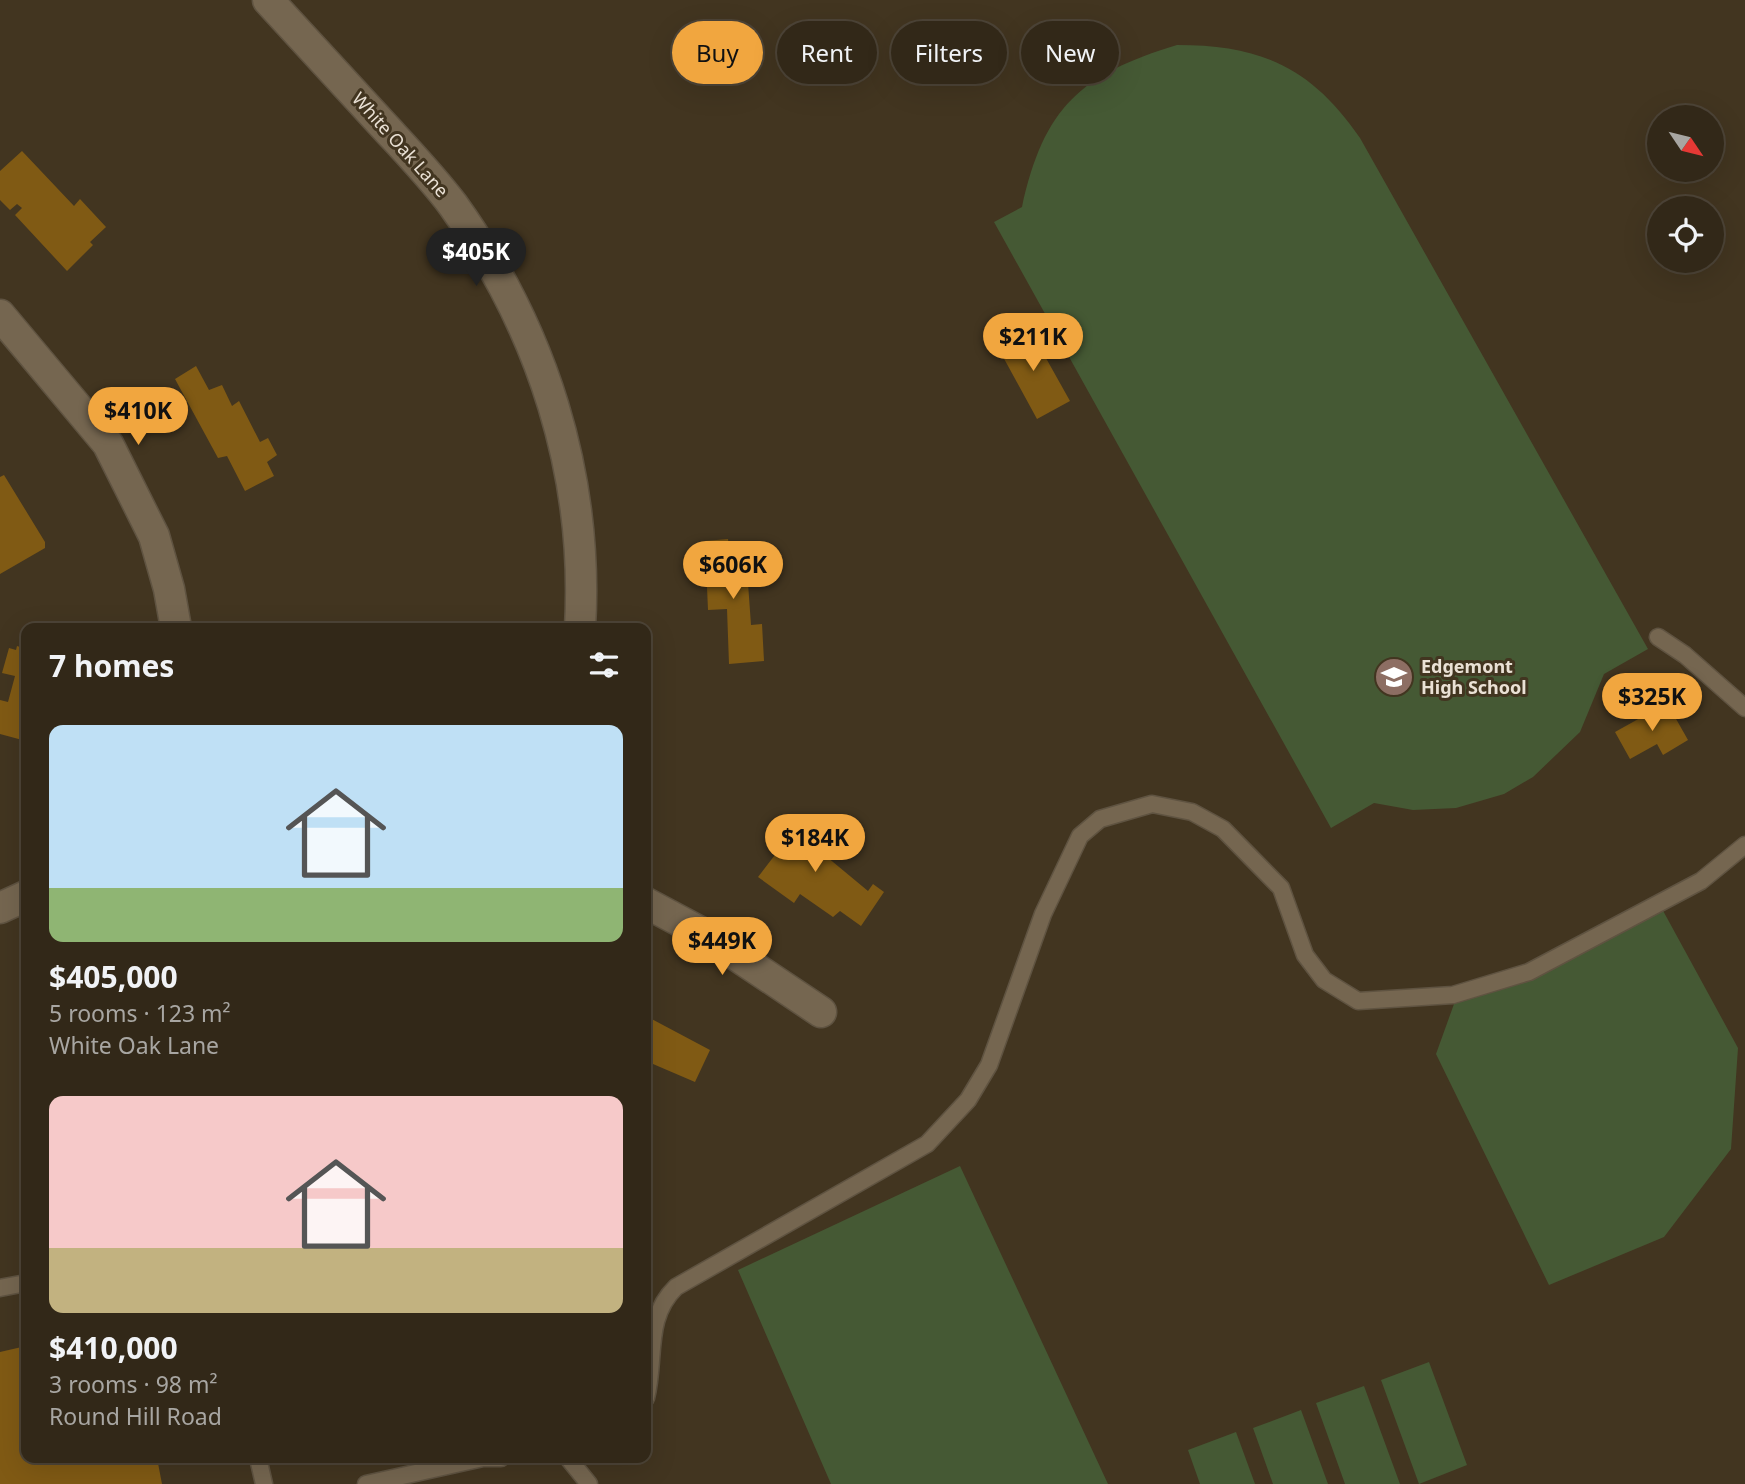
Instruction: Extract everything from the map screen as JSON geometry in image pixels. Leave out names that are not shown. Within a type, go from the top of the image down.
[{"type":"street","name":"White Oak Lane","points":[[268,0],[451,203],[499,277],[520,317],[540,361],[569,456],[579,552],[580,623]]},
{"type":"street","points":[[0,315],[108,444],[154,536],[175,623]]},
{"type":"street","points":[[0,908],[21,898]]},
{"type":"street","points":[[651,907],[706,935],[821,1012]]},
{"type":"lane","points":[[1658,637],[1685,655],[1745,708]]},
{"type":"lane","points":[[651,1351],[654,1323],[666,1296],[676,1287],[927,1144],[968,1100],[989,1065],[1043,915],[1080,836],[1100,820],[1152,804],[1192,812],[1223,829],[1281,888],[1305,955],[1324,980],[1358,1002],[1453,995],[1530,972],[1702,881],[1745,845]]},
{"type":"lane","points":[[0,1288],[21,1284]]},
{"type":"lane","points":[[259,1463],[264,1484]]},
{"type":"lane","points":[[366,1484],[460,1463]]},
{"type":"lane","points":[[572,1463],[589,1484]]},
{"type":"green space","points":[[1177,45],[1207,46],[1260,56],[1303,78],[1342,114],[1360,138],[1648,649],[1604,674],[1580,732],[1533,777],[1504,794],[1456,808],[1413,810],[1374,803],[1331,828],[994,222],[1022,207],[1042,144],[1055,119],[1072,99],[1091,84],[1119,84],[1119,66]]},
{"type":"green space","points":[[1655,896],[1738,1048],[1731,1149],[1664,1237],[1549,1285],[1436,1054],[1454,1004]]},
{"type":"green space","points":[[960,1166],[1108,1484],[831,1484],[738,1270]]},
{"type":"green space","points":[[1429,1362],[1467,1465],[1419,1484],[1381,1380]]},
{"type":"green space","points":[[1364,1386],[1400,1484],[1345,1484],[1316,1403]]},
{"type":"green space","points":[[1301,1410],[1328,1484],[1273,1484],[1253,1428]]},
{"type":"green space","points":[[1236,1432],[1255,1484],[1200,1484],[1188,1450]]},
{"type":"building","points":[[22,151],[74,206],[80,199],[106,227],[90,242],[93,245],[67,271],[15,215],[22,208],[17,204],[10,210],[0,200],[0,171]]},
{"type":"building","points":[[1028,326],[1070,401],[1037,419],[996,344]]},
{"type":"building","points":[[196,366],[209,390],[222,385],[232,406],[239,401],[260,442],[268,438],[277,455],[267,462],[274,476],[245,491],[227,456],[218,458],[175,379]]},
{"type":"building","points":[[4,475],[45,542],[45,548],[0,574],[0,477]]},
{"type":"building","points":[[728,539],[730,555],[746,555],[751,625],[762,624],[764,661],[729,664],[727,609],[708,610],[705,541]]},
{"type":"building","points":[[17,646],[21,647],[21,740],[0,734],[0,700],[8,702],[15,676],[2,673],[9,648],[16,650]]},
{"type":"building","points":[[1667,703],[1688,740],[1663,755],[1657,744],[1630,759],[1615,732]]},
{"type":"building","points":[[785,815],[833,849],[827,857],[868,891],[873,884],[884,892],[861,926],[840,911],[833,917],[800,894],[794,903],[758,877],[778,851],[765,842]]},
{"type":"building","points":[[651,1019],[710,1050],[695,1082],[651,1063]]},
{"type":"building","points":[[21,1347],[21,1463],[158,1463],[162,1484],[0,1484],[0,1352]]},
{"type":"place","name":"Edgemont High School","points":[[1394,677]]}]
